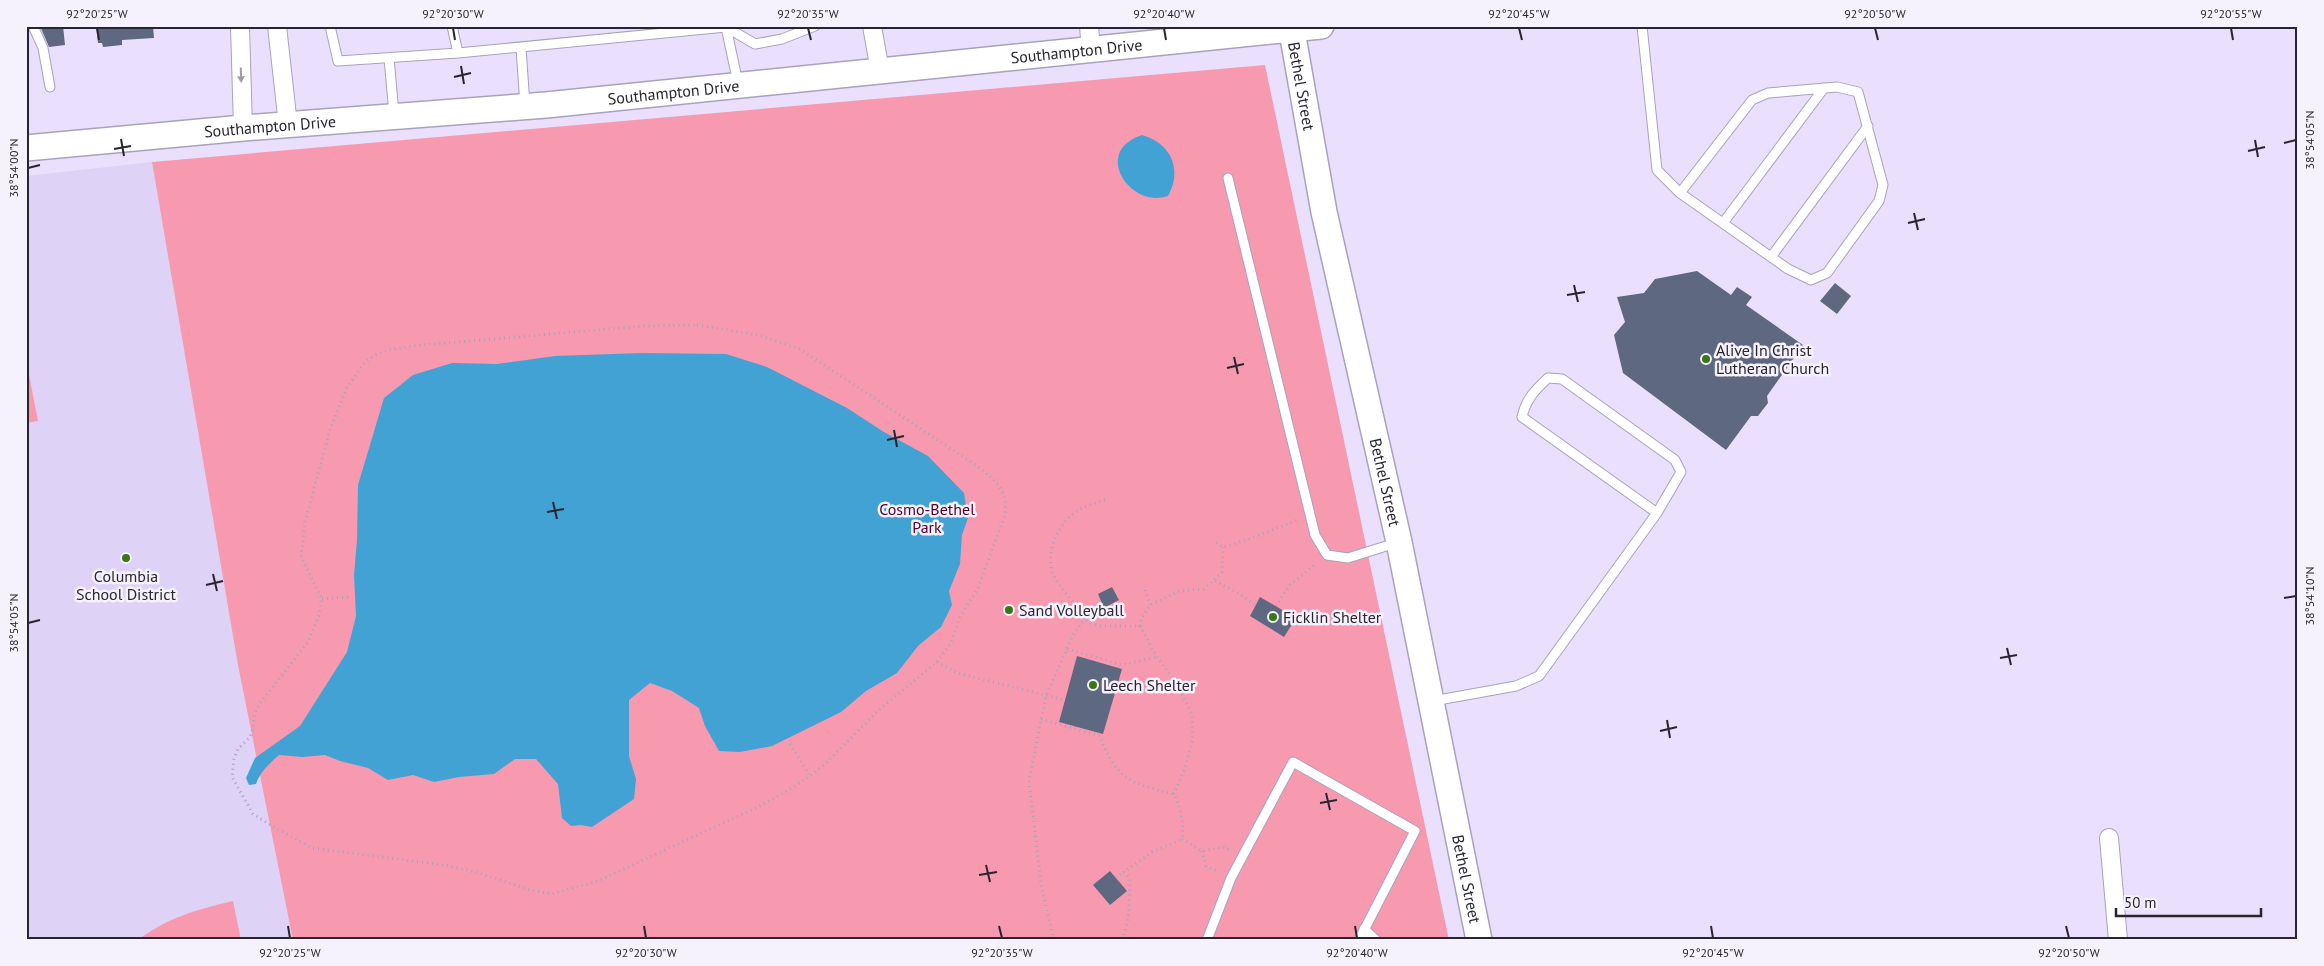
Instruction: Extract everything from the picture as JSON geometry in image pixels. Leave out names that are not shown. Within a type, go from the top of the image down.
[{"type":"street","points":[[240,26],[243,128]]},
{"type":"street","points":[[277,26],[288,125]]},
{"type":"street","points":[[872,26],[880,71]]},
{"type":"street","name":"Southampton Drive","points":[[26,148],[243,128],[525,106],[880,71],[1090,38],[1321,26]]},
{"type":"street","name":"Bethel Street","points":[[1292,28],[1324,212],[1399,542],[1479,940]]},
{"type":"street","points":[[2109,838],[2118,940]]},
{"type":"lane","points":[[33,26],[44,48],[50,87]]},
{"type":"lane","points":[[330,26],[338,61],[458,54],[726,27],[755,44],[782,39],[815,26]]},
{"type":"lane","points":[[452,26],[458,54]]},
{"type":"lane","points":[[1642,26],[1657,170],[1680,193],[1788,269],[1811,280],[1827,273],[1879,201],[1883,185],[1858,92],[1838,87],[1768,93],[1752,100],[1680,193]]},
{"type":"lane","points":[[726,27],[738,85]]},
{"type":"lane","points":[[521,48],[525,106]]},
{"type":"lane","points":[[389,58],[394,117]]},
{"type":"lane","points":[[1723,223],[1824,88]]},
{"type":"lane","points":[[1771,257],[1868,126]]},
{"type":"lane","points":[[1228,178],[1316,535],[1327,555],[1348,558],[1399,542]]},
{"type":"lane","points":[[1430,702],[1516,686],[1539,676],[1657,513],[1681,472],[1675,460],[1562,379],[1548,378],[1533,392],[1525,406],[1522,417],[1657,513]]},
{"type":"lane","points":[[1207,940],[1231,878],[1293,762],[1415,831],[1359,940]]},
{"type":"lane","points":[[1364,930],[1376,940]]},
{"type":"path","points":[[643,326],[704,326],[758,335],[800,349],[977,466],[993,478],[1004,492],[1007,506],[978,588],[960,617],[951,643],[937,662],[880,708],[827,762],[784,794],[758,807],[634,865],[598,880],[552,894],[530,890],[476,872],[312,848],[276,829],[253,814],[232,777],[232,768],[238,749],[250,737],[253,730],[254,715],[260,703],[308,642],[317,622],[322,599],[301,556],[308,506],[330,430],[348,387],[366,361],[375,355],[389,350],[422,345],[643,326]]},
{"type":"path","points":[[1084,620],[1080,608],[1055,578],[1049,564],[1052,548],[1067,519],[1076,511],[1105,500]]},
{"type":"path","points":[[1216,543],[1223,547],[1242,542],[1261,533],[1311,516]]},
{"type":"path","points":[[1140,626],[1150,605],[1180,591],[1204,588],[1214,580],[1222,572],[1223,547]]},
{"type":"path","points":[[1276,606],[1290,585],[1327,555]]},
{"type":"path","points":[[1214,580],[1240,594],[1255,605]]},
{"type":"path","points":[[1145,590],[1150,605]]},
{"type":"path","points":[[322,599],[349,597]]},
{"type":"path","points":[[1082,613],[1102,603]]},
{"type":"path","points":[[1084,620],[1098,626],[1140,626]]},
{"type":"path","points":[[1054,940],[1041,884],[1029,781],[1046,696],[1072,635],[1084,620]]},
{"type":"path","points":[[1140,626],[1157,657],[1176,683],[1192,714],[1193,740],[1186,766],[1174,794]]},
{"type":"path","points":[[1067,649],[1122,665],[1157,657]]},
{"type":"path","points":[[937,662],[957,674],[1064,700]]},
{"type":"path","points":[[1041,718],[1100,736],[1107,754],[1118,771],[1131,782],[1174,794],[1181,808],[1184,827],[1182,839]]},
{"type":"path","points":[[790,744],[810,776]]},
{"type":"path","points":[[1182,839],[1202,851],[1223,847],[1243,857]]},
{"type":"path","points":[[1116,878],[1152,852],[1182,839]]},
{"type":"path","points":[[1202,851],[1206,866],[1231,878]]},
{"type":"path","points":[[1124,872],[1130,879],[1131,893],[1124,940]]},
{"type":"shaded area","name":"Columbia School District","points":[[152,162],[297,940],[26,940],[26,176]]},
{"type":"green space","name":"Cosmo-Bethel Park","points":[[1265,65],[1449,940],[293,940],[238,665],[152,162]]},
{"type":"green space","points":[[26,359],[38,421],[26,423]]},
{"type":"green space","points":[[233,901],[241,940],[138,940],[149,932],[183,915]]},
{"type":"water","points":[[1142,135],[1160,144],[1167,151],[1171,159],[1174,167],[1174,177],[1168,196],[1154,198],[1141,194],[1130,187],[1122,177],[1118,165],[1119,154],[1127,143]]},
{"type":"water","points":[[642,353],[726,354],[767,367],[847,408],[884,432],[928,456],[964,493],[968,518],[962,535],[960,564],[949,591],[952,605],[941,627],[918,646],[897,673],[866,691],[841,712],[772,746],[740,752],[719,751],[705,726],[699,708],[672,691],[650,683],[629,700],[629,756],[636,779],[634,799],[592,827],[571,826],[562,818],[558,784],[536,759],[515,759],[494,774],[459,777],[434,782],[413,775],[388,780],[368,768],[325,755],[302,757],[279,755],[263,772],[256,784],[249,785],[246,778],[255,758],[300,726],[347,652],[356,616],[354,575],[358,485],[384,398],[413,375],[452,363],[497,364],[555,356]]},
{"type":"building","points":[[40,26],[63,26],[65,45],[49,47]]},
{"type":"building","points":[[96,26],[153,26],[154,38],[122,40],[122,45],[103,47],[102,43],[98,43]]},
{"type":"building","name":"Alive In Christ Lutheran Church","points":[[1697,271],[1731,295],[1737,287],[1752,297],[1746,305],[1803,345],[1767,396],[1768,403],[1758,416],[1751,416],[1726,450],[1623,373],[1614,335],[1625,322],[1617,297],[1644,293],[1655,279]]},
{"type":"building","points":[[1835,283],[1851,296],[1837,314],[1820,301]]},
{"type":"building","points":[[1112,587],[1119,600],[1104,608],[1098,594]]},
{"type":"building","name":"Ficklin Shelter","points":[[1260,597],[1296,618],[1284,637],[1250,616]]},
{"type":"building","name":"Leech Shelter","points":[[1077,656],[1122,669],[1103,734],[1059,722]]},
{"type":"building","points":[[1110,871],[1127,891],[1110,905],[1093,885]]},
{"type":"place","name":"Alive In Christ Lutheran Church","points":[[1706,359]]},
{"type":"place","name":"Columbia School District","points":[[126,558]]},
{"type":"place","name":"Sand Volleyball","points":[[1009,610]]},
{"type":"place","name":"Ficklin Shelter","points":[[1273,617]]},
{"type":"place","name":"Leech Shelter","points":[[1093,685]]}]
